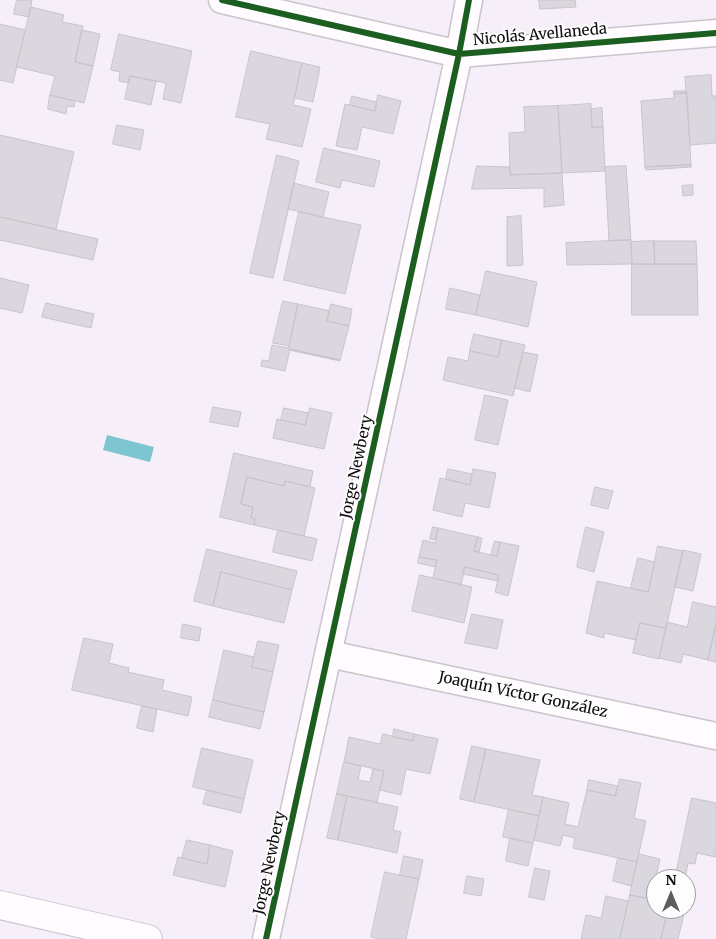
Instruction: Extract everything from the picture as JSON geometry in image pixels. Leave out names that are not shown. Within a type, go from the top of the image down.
[{"type":"main road","points":[[0,905],[148,939]]},
{"type":"street","name":"Nicolás Avellaneda","points":[[222,0],[459,54],[716,33]]},
{"type":"street","name":"Jorge Newbery","points":[[266,939],[470,0]]},
{"type":"street","name":"Joaquín Víctor González","points":[[329,654],[716,736]]},
{"type":"water","points":[[107,435],[154,447],[150,462],[103,450]]},
{"type":"building","points":[[17,0],[32,0],[29,17],[14,14]]},
{"type":"building","points":[[539,0],[575,0],[576,7],[540,9]]},
{"type":"building","points":[[31,7],[64,15],[62,22],[83,26],[75,62],[93,66],[84,103],[50,95],[55,76],[17,67]]},
{"type":"building","points":[[0,24],[25,30],[13,83],[0,80]]},
{"type":"building","points":[[82,30],[100,34],[93,66],[75,62]]},
{"type":"building","points":[[119,34],[192,51],[181,103],[163,99],[166,83],[130,76],[129,83],[119,81],[120,72],[111,70]]},
{"type":"building","points":[[251,51],[302,63],[293,105],[311,109],[302,147],[266,139],[270,124],[236,117]]},
{"type":"building","points":[[302,63],[320,67],[313,102],[295,98]]},
{"type":"building","points":[[711,75],[712,96],[716,96],[716,143],[690,145],[685,77]]},
{"type":"building","points":[[130,76],[156,81],[151,105],[125,99]]},
{"type":"building","points":[[674,91],[686,91],[687,93],[674,94]]},
{"type":"building","points":[[687,93],[691,165],[645,167],[641,101],[674,98],[674,94]]},
{"type":"building","points":[[50,95],[75,101],[74,107],[67,106],[66,114],[48,109]]},
{"type":"building","points":[[378,95],[401,101],[393,134],[362,127],[357,150],[336,146],[345,104],[375,111]]},
{"type":"building","points":[[352,96],[376,102],[375,111],[350,105]]},
{"type":"building","points":[[591,104],[592,127],[603,127],[605,171],[562,173],[558,106]]},
{"type":"building","points":[[558,106],[562,173],[510,175],[509,133],[525,132],[524,107]]},
{"type":"building","points":[[602,108],[603,127],[592,127],[591,109]]},
{"type":"building","points":[[117,125],[144,130],[140,150],[113,144]]},
{"type":"building","points":[[0,135],[74,152],[56,229],[0,217]]},
{"type":"building","points":[[324,148],[380,161],[374,187],[342,180],[340,188],[316,182]]},
{"type":"building","points":[[277,155],[299,161],[273,278],[250,273]]},
{"type":"building","points":[[691,165],[692,167],[646,170],[645,167]]},
{"type":"building","points":[[477,166],[510,167],[510,175],[562,173],[564,205],[544,207],[544,188],[472,189]]},
{"type":"building","points":[[626,166],[631,240],[609,241],[605,167]]},
{"type":"building","points":[[294,183],[329,192],[323,217],[288,209]]},
{"type":"building","points":[[693,185],[693,195],[683,196],[682,186]]},
{"type":"building","points":[[299,212],[361,225],[345,294],[284,280]]},
{"type":"building","points":[[521,216],[523,265],[507,266],[507,217]]},
{"type":"building","points":[[0,217],[98,239],[93,260],[0,240]]},
{"type":"building","points":[[631,240],[632,264],[567,265],[566,243]]},
{"type":"building","points":[[654,241],[655,264],[632,264],[631,242]]},
{"type":"building","points":[[654,241],[696,241],[697,264],[655,264]]},
{"type":"building","points":[[632,264],[697,264],[698,315],[632,315]]},
{"type":"building","points":[[486,271],[537,282],[528,327],[476,315]]},
{"type":"building","points":[[0,278],[29,285],[22,313],[0,308]]},
{"type":"building","points":[[450,288],[480,295],[476,315],[446,309]]},
{"type":"building","points":[[283,301],[298,304],[289,346],[273,343]]},
{"type":"building","points":[[46,303],[94,314],[91,328],[42,317]]},
{"type":"building","points":[[298,304],[330,311],[327,321],[349,326],[340,360],[290,349],[285,371],[261,366],[262,360],[269,361],[272,345],[288,348]]},
{"type":"building","points":[[331,304],[352,309],[349,326],[327,321]]},
{"type":"building","points":[[474,334],[502,340],[498,357],[470,351]]},
{"type":"building","points":[[502,340],[525,345],[513,396],[443,380],[448,357],[468,361],[470,351],[498,357]]},
{"type":"building","points":[[289,350],[340,360],[340,361]]},
{"type":"building","points":[[523,352],[538,355],[530,392],[515,388]]},
{"type":"building","points":[[485,395],[508,400],[498,445],[475,440]]},
{"type":"building","points":[[213,407],[241,412],[238,427],[210,422]]},
{"type":"building","points":[[284,408],[308,413],[305,425],[281,420]]},
{"type":"building","points":[[310,408],[332,413],[324,449],[273,438],[277,419],[305,425]]},
{"type":"building","points":[[234,453],[313,471],[310,487],[285,481],[284,486],[247,477],[241,504],[253,507],[251,518],[255,519],[254,525],[220,517]]},
{"type":"building","points":[[448,469],[472,474],[470,485],[446,479]]},
{"type":"building","points":[[473,469],[496,473],[489,508],[465,503],[462,517],[433,510],[440,478],[470,485]]},
{"type":"building","points":[[247,477],[284,486],[285,481],[315,488],[304,536],[254,525],[255,519],[251,518],[253,507],[241,504]]},
{"type":"building","points":[[595,487],[613,491],[608,509],[591,505]]},
{"type":"building","points":[[433,527],[438,528],[435,540],[430,539]]},
{"type":"building","points":[[586,527],[604,532],[594,572],[577,567]]},
{"type":"building","points":[[438,528],[478,537],[474,551],[491,555],[497,556],[500,542],[519,546],[508,596],[495,592],[499,575],[465,567],[461,585],[433,578],[437,560],[419,557],[423,540],[435,543]]},
{"type":"building","points":[[278,530],[317,539],[312,561],[273,552]]},
{"type":"building","points":[[478,537],[482,538],[479,553],[474,551]]},
{"type":"building","points":[[495,541],[500,542],[497,556],[491,555]]},
{"type":"building","points":[[658,546],[683,551],[666,628],[640,623],[636,640],[604,633],[604,638],[586,633],[597,581],[648,592]]},
{"type":"building","points":[[207,549],[297,571],[292,590],[221,572],[213,606],[194,601]]},
{"type":"building","points":[[683,550],[701,554],[693,591],[675,587]]},
{"type":"building","points":[[419,557],[437,560],[435,567],[418,563]]},
{"type":"building","points":[[638,558],[655,562],[648,592],[631,588]]},
{"type":"building","points":[[465,567],[499,575],[498,581],[463,574]]},
{"type":"building","points":[[221,572],[292,590],[284,623],[213,606]]},
{"type":"building","points":[[420,575],[472,587],[464,623],[412,611]]},
{"type":"building","points":[[693,602],[716,607],[716,624],[708,660],[683,654],[681,663],[659,658],[667,622],[687,627]]},
{"type":"building","points":[[472,614],[503,620],[497,649],[465,643]]},
{"type":"building","points":[[640,623],[666,628],[659,659],[633,653]]},
{"type":"building","points":[[183,624],[201,628],[199,641],[181,638]]},
{"type":"building","points":[[716,624],[716,662],[708,660]]},
{"type":"building","points":[[84,638],[113,644],[109,663],[129,668],[128,672],[164,680],[162,690],[192,697],[188,716],[72,690]]},
{"type":"building","points":[[258,641],[279,645],[273,672],[252,667]]},
{"type":"building","points":[[224,650],[254,657],[252,667],[273,672],[264,712],[213,700]]},
{"type":"building","points":[[213,700],[264,712],[260,729],[209,717]]},
{"type":"building","points":[[142,706],[157,709],[153,732],[137,728]]},
{"type":"building","points":[[394,729],[414,734],[413,741],[393,737]]},
{"type":"building","points":[[383,734],[413,741],[414,734],[438,739],[430,774],[406,769],[401,795],[380,790],[384,771],[344,762],[349,737],[380,744]]},
{"type":"building","points":[[472,746],[486,749],[474,802],[460,799]]},
{"type":"building","points":[[202,748],[253,760],[244,799],[193,787]]},
{"type":"building","points":[[486,749],[540,760],[532,795],[543,797],[539,816],[474,802]]},
{"type":"building","points":[[344,762],[361,766],[358,780],[370,782],[373,769],[384,771],[377,802],[337,794]]},
{"type":"building","points":[[620,779],[641,783],[634,818],[646,821],[637,862],[573,848],[575,838],[563,835],[560,846],[534,840],[543,797],[569,803],[565,824],[578,827],[587,790],[615,796]]},
{"type":"building","points":[[589,780],[618,786],[615,796],[587,790]]},
{"type":"building","points":[[207,790],[244,799],[241,813],[203,804]]},
{"type":"building","points":[[337,794],[347,796],[338,840],[327,838]]},
{"type":"building","points":[[347,796],[398,807],[393,830],[401,832],[397,853],[338,840]]},
{"type":"building","points":[[692,798],[716,803],[716,857],[697,853],[695,864],[688,863],[687,869],[677,869]]},
{"type":"building","points":[[509,809],[539,816],[533,843],[503,837]]},
{"type":"building","points":[[510,838],[533,843],[528,866],[506,861]]},
{"type":"building","points":[[187,840],[210,845],[207,864],[182,858]]},
{"type":"building","points":[[210,845],[233,851],[225,887],[173,875],[178,857],[207,864]]},
{"type":"building","points":[[639,854],[660,859],[658,869],[646,869],[646,898],[630,895]]},
{"type":"building","points":[[404,856],[423,860],[419,879],[400,875]]},
{"type":"building","points":[[618,858],[637,862],[631,886],[613,881]]},
{"type":"building","points":[[535,868],[550,871],[544,900],[529,897]]},
{"type":"building","points":[[385,872],[419,879],[406,939],[371,937]]},
{"type":"building","points":[[467,876],[484,879],[481,896],[464,893]]},
{"type":"building","points":[[630,895],[646,898],[646,919],[666,919],[661,939],[620,939]]},
{"type":"building","points":[[606,896],[628,901],[620,939],[581,939],[586,915],[601,918]]},
{"type":"building","points":[[666,919],[683,919],[678,939],[661,939]]},
{"type":"cycle path","points":[[222,0],[459,54],[716,33]]},
{"type":"cycle path","points":[[266,939],[459,54],[469,0]]}]
